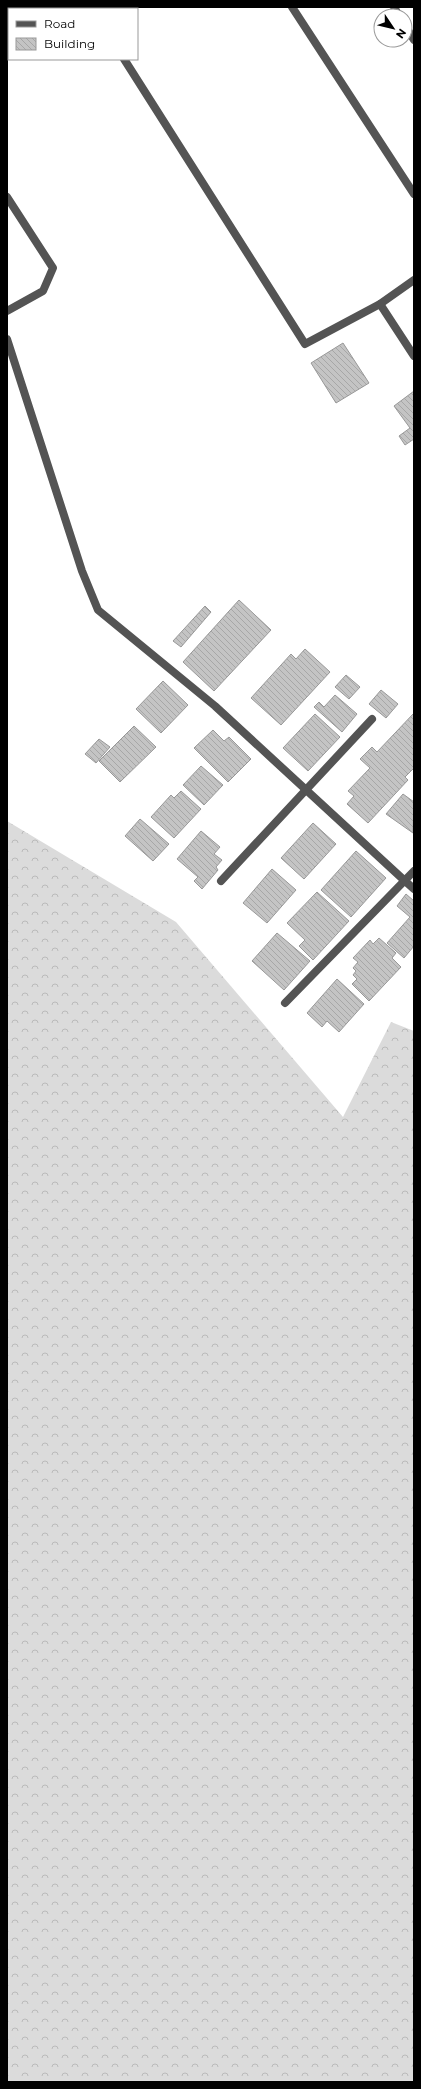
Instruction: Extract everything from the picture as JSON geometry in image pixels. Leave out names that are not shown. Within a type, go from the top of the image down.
[{"type":"street","points":[[292,7],[414,194]]},
{"type":"street","points":[[125,60],[305,344],[380,304],[414,280]]},
{"type":"street","points":[[7,197],[53,268],[43,291],[7,311]]},
{"type":"street","points":[[380,304],[414,356]]},
{"type":"street","points":[[7,339],[82,571],[98,610],[215,706],[414,889]]},
{"type":"street","points":[[221,880],[372,719]]},
{"type":"street","points":[[285,1003],[414,871]]},
{"type":"green space","points":[[7,821],[176,922],[343,1117],[391,1022],[414,1031],[414,2082],[7,2082]]},
{"type":"building","points":[[343,343],[369,383],[336,403],[311,363]]},
{"type":"building","points":[[414,391],[414,439],[405,445],[399,436],[410,428],[394,406]]},
{"type":"building","points":[[239,600],[271,630],[214,691],[183,662]]},
{"type":"building","points":[[205,606],[211,612],[181,647],[173,641]]},
{"type":"building","points":[[305,649],[330,672],[281,725],[251,698],[291,654],[296,659]]},
{"type":"building","points":[[346,675],[360,687],[349,699],[335,687]]},
{"type":"building","points":[[163,681],[188,705],[161,733],[136,709]]},
{"type":"building","points":[[381,690],[398,704],[386,718],[369,704]]},
{"type":"building","points":[[335,695],[357,714],[342,732],[314,707],[319,702],[324,707]]},
{"type":"building","points":[[414,713],[414,768],[405,777],[408,780],[368,823],[347,804],[354,796],[348,791],[370,768],[360,759],[372,747],[377,752]]},
{"type":"building","points":[[315,714],[340,737],[308,771],[283,748]]},
{"type":"building","points":[[134,726],[156,747],[120,782],[99,761]]},
{"type":"building","points":[[213,730],[224,741],[229,737],[251,759],[228,782],[194,748]]},
{"type":"building","points":[[99,739],[110,747],[96,763],[85,754]]},
{"type":"building","points":[[201,766],[223,785],[204,805],[183,785]]},
{"type":"building","points":[[181,791],[201,809],[174,838],[151,817],[171,795],[174,798]]},
{"type":"building","points":[[403,794],[414,802],[413,833],[386,814]]},
{"type":"building","points":[[140,819],[169,844],[153,861],[125,836]]},
{"type":"building","points":[[313,823],[336,844],[304,879],[281,858]]},
{"type":"building","points":[[201,831],[220,847],[214,854],[222,860],[216,867],[218,870],[202,889],[194,881],[198,877],[177,859]]},
{"type":"building","points":[[356,851],[386,878],[351,917],[321,890]]},
{"type":"building","points":[[272,869],[296,890],[267,923],[243,903]]},
{"type":"building","points":[[317,892],[349,921],[313,960],[299,946],[305,940],[287,923]]},
{"type":"building","points":[[406,894],[414,901],[414,946],[404,958],[387,943],[410,917],[397,906]]},
{"type":"building","points":[[277,933],[310,961],[284,990],[252,961]]},
{"type":"building","points":[[379,938],[396,953],[392,958],[401,967],[369,1001],[352,984],[357,979],[353,975],[356,971],[353,968],[358,962],[353,958],[370,940],[373,944]]},
{"type":"building","points":[[337,979],[364,1004],[339,1032],[327,1021],[322,1027],[307,1013]]}]
